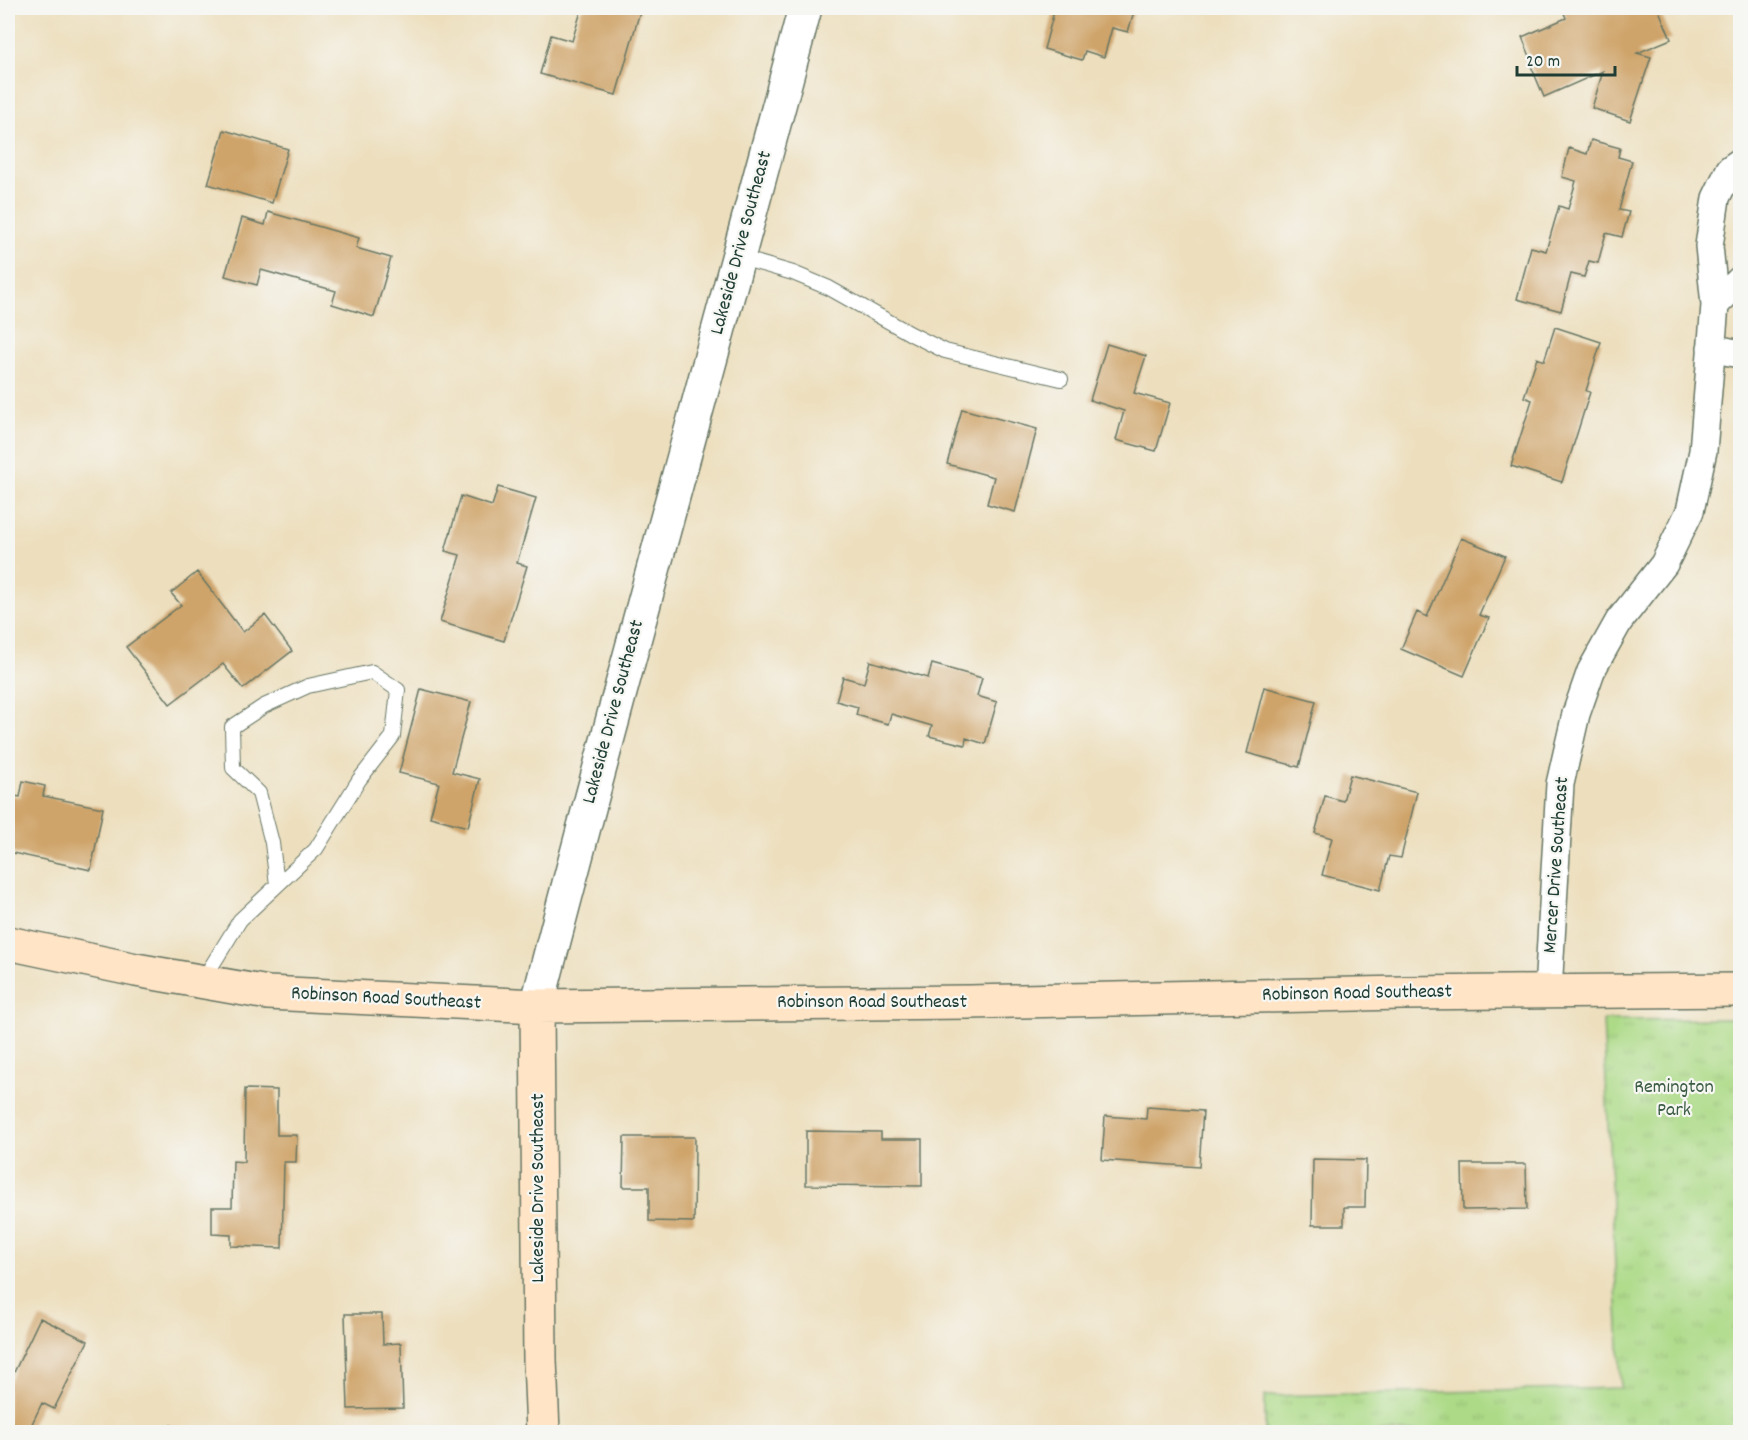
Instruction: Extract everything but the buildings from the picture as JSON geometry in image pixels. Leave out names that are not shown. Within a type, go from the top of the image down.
[{"type":"main road","name":"Robinson Road Southeast","points":[[8,943],[136,970],[268,993],[537,1005],[970,1002],[1403,993],[1740,990]]},
{"type":"main road","name":"Lakeside Drive Southeast","points":[[537,1005],[540,1360],[543,1432]]},
{"type":"street","name":"Lakeside Drive Southeast","points":[[537,1005],[593,789],[805,8]]},
{"type":"street","name":"Mercer Drive Southeast","points":[[1548,992],[1560,784],[1576,714],[1591,671],[1619,621],[1664,564],[1690,511],[1703,451],[1715,305],[1709,246],[1716,198],[1730,170],[1740,162]]},
{"type":"street","points":[[1715,305],[1740,280]]},
{"type":"street","points":[[1711,348],[1740,354]]},
{"type":"lane","points":[[738,257],[793,273],[828,288],[945,351],[1061,379]]},
{"type":"lane","points":[[202,982],[240,920],[316,849],[359,780],[393,735],[398,690],[372,672],[308,686],[264,705],[232,728],[232,768],[259,793],[272,843],[277,885]]},
{"type":"green space","name":"Remington Park","points":[[1740,1019],[1740,1432],[1265,1432],[1265,1396],[1621,1388],[1603,1020]]}]
